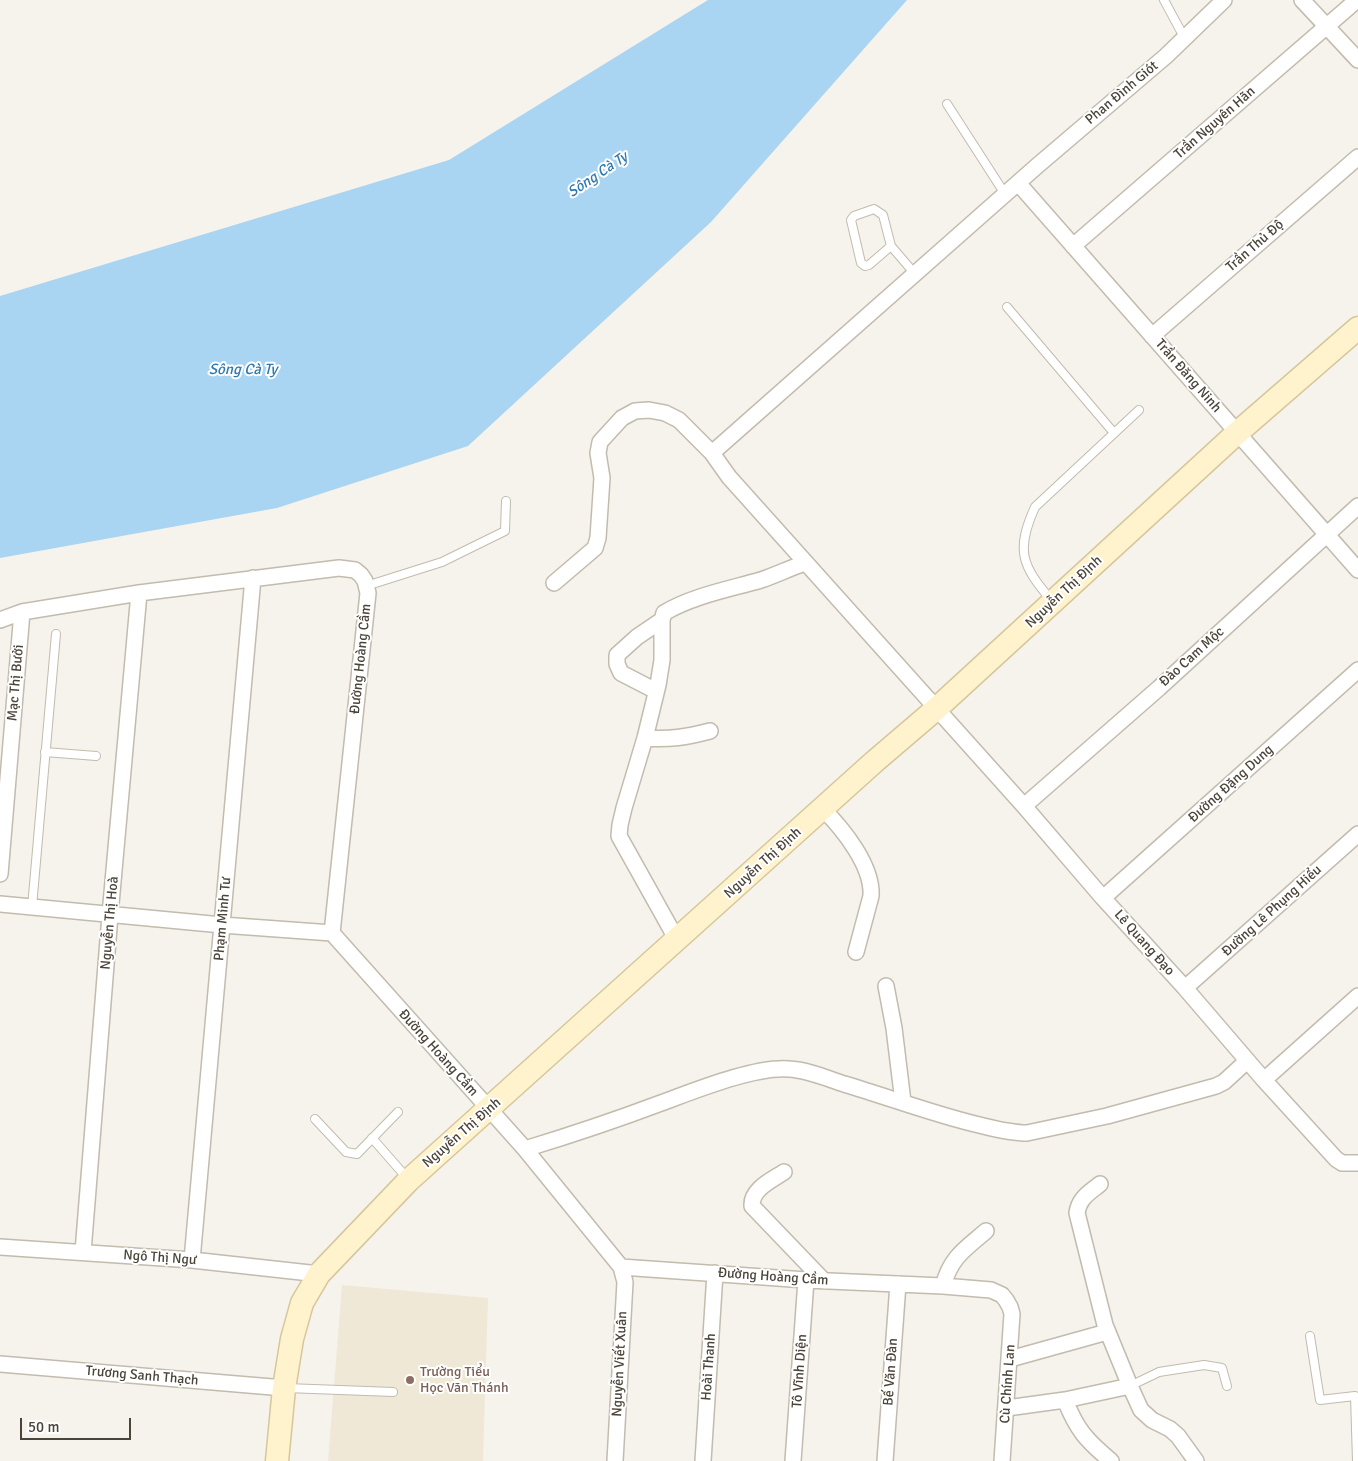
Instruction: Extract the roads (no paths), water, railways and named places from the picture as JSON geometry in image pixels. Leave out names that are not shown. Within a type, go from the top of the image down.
[{"type":"street","name":"Phan Đình Giót","points":[[712,453],[1005,194],[1185,39],[1224,0]]},
{"type":"street","points":[[1302,0],[1358,60]]},
{"type":"street","name":"Trần Nguyên Hãn","points":[[1073,246],[1354,2]]},
{"type":"street","name":"Trần Thủ Độ","points":[[1152,336],[1358,157]]},
{"type":"street","name":"Trần Đăng Ninh","points":[[1018,183],[1358,570]]},
{"type":"street","name":"Nguyễn Thị Định","points":[[278,1461],[284,1388],[292,1339],[302,1303],[320,1274],[409,1180],[936,709],[1237,433],[1358,328]]},
{"type":"street","name":"Lê Quang Đạo","points":[[554,583],[595,548],[598,538],[602,478],[598,453],[600,442],[622,418],[635,411],[649,410],[666,413],[679,420],[712,453],[729,476],[805,563],[1024,806],[1264,1080],[1336,1159],[1342,1164],[1357,1165]]},
{"type":"street","name":"Đào Cam Mộc","points":[[1024,806],[1151,694],[1358,506]]},
{"type":"street","points":[[677,940],[619,836],[624,808],[645,738],[656,691],[662,660],[662,620],[664,612],[805,563]]},
{"type":"street","name":"Đường Hoàng Cầm","points":[[253,578],[339,568],[355,570],[362,576],[368,593],[332,932],[525,1150],[621,1267],[991,1290],[1002,1295],[1010,1307]]},
{"type":"street","points":[[0,620],[22,612],[139,593],[253,578]]},
{"type":"street","name":"Phạm Minh Tư","points":[[192,1260],[253,578]]},
{"type":"street","name":"Nguyễn Thị Hoà","points":[[83,1252],[110,915],[139,593]]},
{"type":"street","name":"Mạc Thị Bưởi","points":[[0,874],[4,784],[22,612]]},
{"type":"street","points":[[656,691],[621,673],[617,664],[617,655],[637,637],[662,620]]},
{"type":"street","name":"Đường Đặng Dung","points":[[1103,898],[1358,670]]},
{"type":"street","points":[[645,738],[669,739],[710,731]]},
{"type":"street","points":[[822,809],[851,842],[861,861],[871,888],[871,896],[856,952]]},
{"type":"street","name":"Đường Lê Phụng Hiểu","points":[[1185,988],[1358,834]]},
{"type":"street","points":[[0,904],[110,915],[332,932]]},
{"type":"street","points":[[886,986],[894,1028],[903,1102]]},
{"type":"street","points":[[1264,1080],[1358,996]]},
{"type":"street","points":[[525,1150],[607,1123],[720,1082],[779,1068],[803,1071],[933,1113],[996,1129],[1015,1133],[1027,1133],[1107,1116],[1216,1086],[1224,1082],[1247,1061]]},
{"type":"street","points":[[784,1172],[755,1192],[751,1199],[752,1206],[824,1281]]},
{"type":"street","points":[[1100,1184],[1084,1196],[1078,1204],[1077,1213],[1107,1332],[1141,1410],[1152,1420],[1170,1429],[1178,1436],[1196,1461]]},
{"type":"street","points":[[943,1286],[947,1270],[956,1258],[986,1231]]},
{"type":"street","name":"Ngô Thị Ngư","points":[[0,1247],[192,1260],[320,1274]]},
{"type":"street","name":"Nguyễn Viết Xuân","points":[[615,1461],[625,1282],[621,1267]]},
{"type":"street","name":"Hoài Thanh","points":[[704,1461],[715,1273]]},
{"type":"street","name":"Tô Vĩnh Diện","points":[[794,1461],[806,1280]]},
{"type":"street","name":"Bế Văn Đàn","points":[[884,1461],[898,1284]]},
{"type":"street","name":"Cù Chính Lan","points":[[1002,1461],[1010,1359],[1012,1314],[1010,1307]]},
{"type":"street","points":[[1010,1359],[1107,1332]]},
{"type":"street","name":"Trương Sanh Thạch","points":[[0,1364],[284,1388]]},
{"type":"street","points":[[1007,1408],[1065,1400],[1130,1386]]},
{"type":"street","points":[[1065,1400],[1073,1420],[1081,1433],[1111,1461]]},
{"type":"lane","points":[[1164,0],[1185,39]]},
{"type":"lane","points":[[947,104],[1005,194]]},
{"type":"lane","points":[[892,246],[869,265],[865,266],[861,263],[851,220],[854,216],[874,209],[883,215],[892,246],[915,274]]},
{"type":"lane","points":[[1007,307],[1114,433]]},
{"type":"lane","points":[[1054,602],[1034,579],[1026,564],[1024,544],[1028,523],[1036,507],[1139,410]]},
{"type":"lane","points":[[366,586],[442,562],[505,531],[506,501]]},
{"type":"lane","points":[[32,907],[56,634]]},
{"type":"lane","points":[[45,752],[96,756]]},
{"type":"lane","points":[[315,1120],[346,1152],[357,1154],[398,1112]]},
{"type":"lane","points":[[372,1138],[409,1180]]},
{"type":"lane","points":[[1310,1336],[1320,1400],[1355,1396],[1357,1461]]},
{"type":"lane","points":[[1130,1386],[1158,1372],[1204,1365],[1222,1368],[1226,1386]]},
{"type":"lane","points":[[284,1388],[393,1392]]},
{"type":"water","name":"Sông Cà Ty","points":[[708,0],[907,0],[711,222],[468,446],[277,508],[0,558],[0,296],[449,160]]},
{"type":"place","name":"Trường Tiểu Học Văn Thánh","points":[[410,1380]]}]
